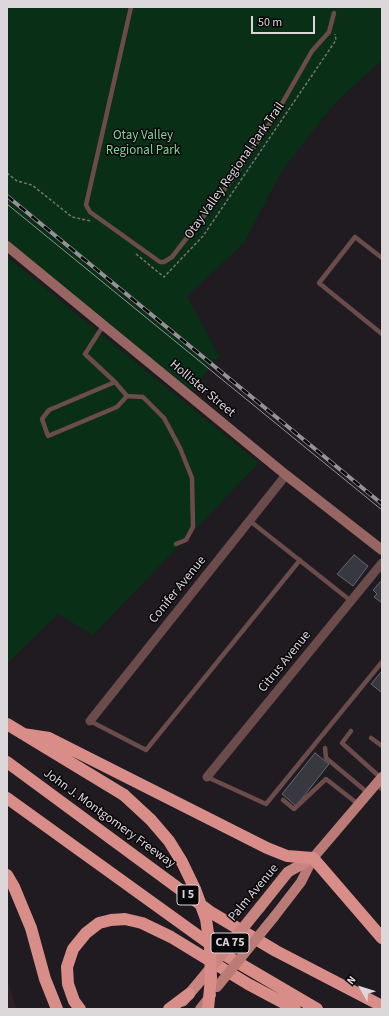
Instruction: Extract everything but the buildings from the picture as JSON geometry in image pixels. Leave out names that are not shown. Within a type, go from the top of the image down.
[{"type":"highway","points":[[7,724],[124,795],[151,820],[169,840],[186,868],[198,895],[206,919],[210,947],[211,978],[208,1009]]},
{"type":"highway","points":[[23,734],[49,738],[267,848],[287,856],[313,858],[382,938]]},
{"type":"highway","name":"John J. Montgomery Freeway","points":[[7,762],[212,913],[276,951],[382,1006]]},
{"type":"highway","name":"I 5","points":[[7,798],[225,955],[317,1009]]},
{"type":"highway","name":"Palm Avenue","points":[[176,1009],[288,872],[313,858]]},
{"type":"highway","points":[[7,874],[29,923],[45,979],[57,1009]]},
{"type":"highway","points":[[80,1009],[74,1000],[68,984],[67,967],[73,949],[86,933],[99,924],[124,918],[142,923],[171,937],[248,984],[295,1009]]},
{"type":"highway","points":[[169,1009],[189,994]]},
{"type":"main road","name":"Hollister Street","points":[[7,246],[104,324],[286,475],[382,550]]},
{"type":"main road","name":"Palm Avenue","points":[[200,1009],[301,882],[313,858],[358,804],[380,782]]},
{"type":"street","name":"Conifer Avenue","points":[[90,721],[286,475]]},
{"type":"street","name":"Citrus Avenue","points":[[207,777],[382,563]]},
{"type":"lane","points":[[131,7],[86,205],[90,212],[160,262],[164,262],[172,257],[233,178],[276,114],[312,51],[329,32],[334,13]]},
{"type":"lane","points":[[382,258],[355,237],[318,283],[382,334]]},
{"type":"lane","points":[[104,324],[85,354],[115,382],[127,396],[143,397],[164,418],[180,448],[192,478],[193,527],[186,540],[176,544]]},
{"type":"lane","points":[[115,382],[49,410],[42,419],[48,436],[117,407],[127,396]]},
{"type":"lane","points":[[250,521],[351,601]]},
{"type":"lane","points":[[90,721],[146,750],[300,560]]},
{"type":"lane","points":[[207,777],[266,804],[382,662]]},
{"type":"lane","points":[[351,731],[342,743],[380,782]]},
{"type":"lane","points":[[371,738],[382,746]]},
{"type":"lane","points":[[325,748],[326,758],[368,793]]},
{"type":"lane","points":[[283,800],[294,809],[326,779],[358,804]]},
{"type":"path","name":"Otay Valley Regional Park Trail","points":[[134,252],[164,277],[203,236],[336,40],[335,33]]},
{"type":"path","points":[[7,173],[17,181],[32,185],[72,217],[98,222]]},
{"type":"shaded area","points":[[7,981],[8,982],[17,1009],[7,1009]]},
{"type":"green space","name":"Otay Valley Regional Park","points":[[7,7],[382,7],[382,60],[336,102],[283,169],[244,243],[187,296],[219,356],[192,391],[7,240]]},
{"type":"green space","points":[[7,257],[259,463],[93,635],[58,614],[7,664]]},
{"type":"tram line","points":[[7,204],[382,510]]},
{"type":"railway","points":[[7,196],[382,504]]}]
